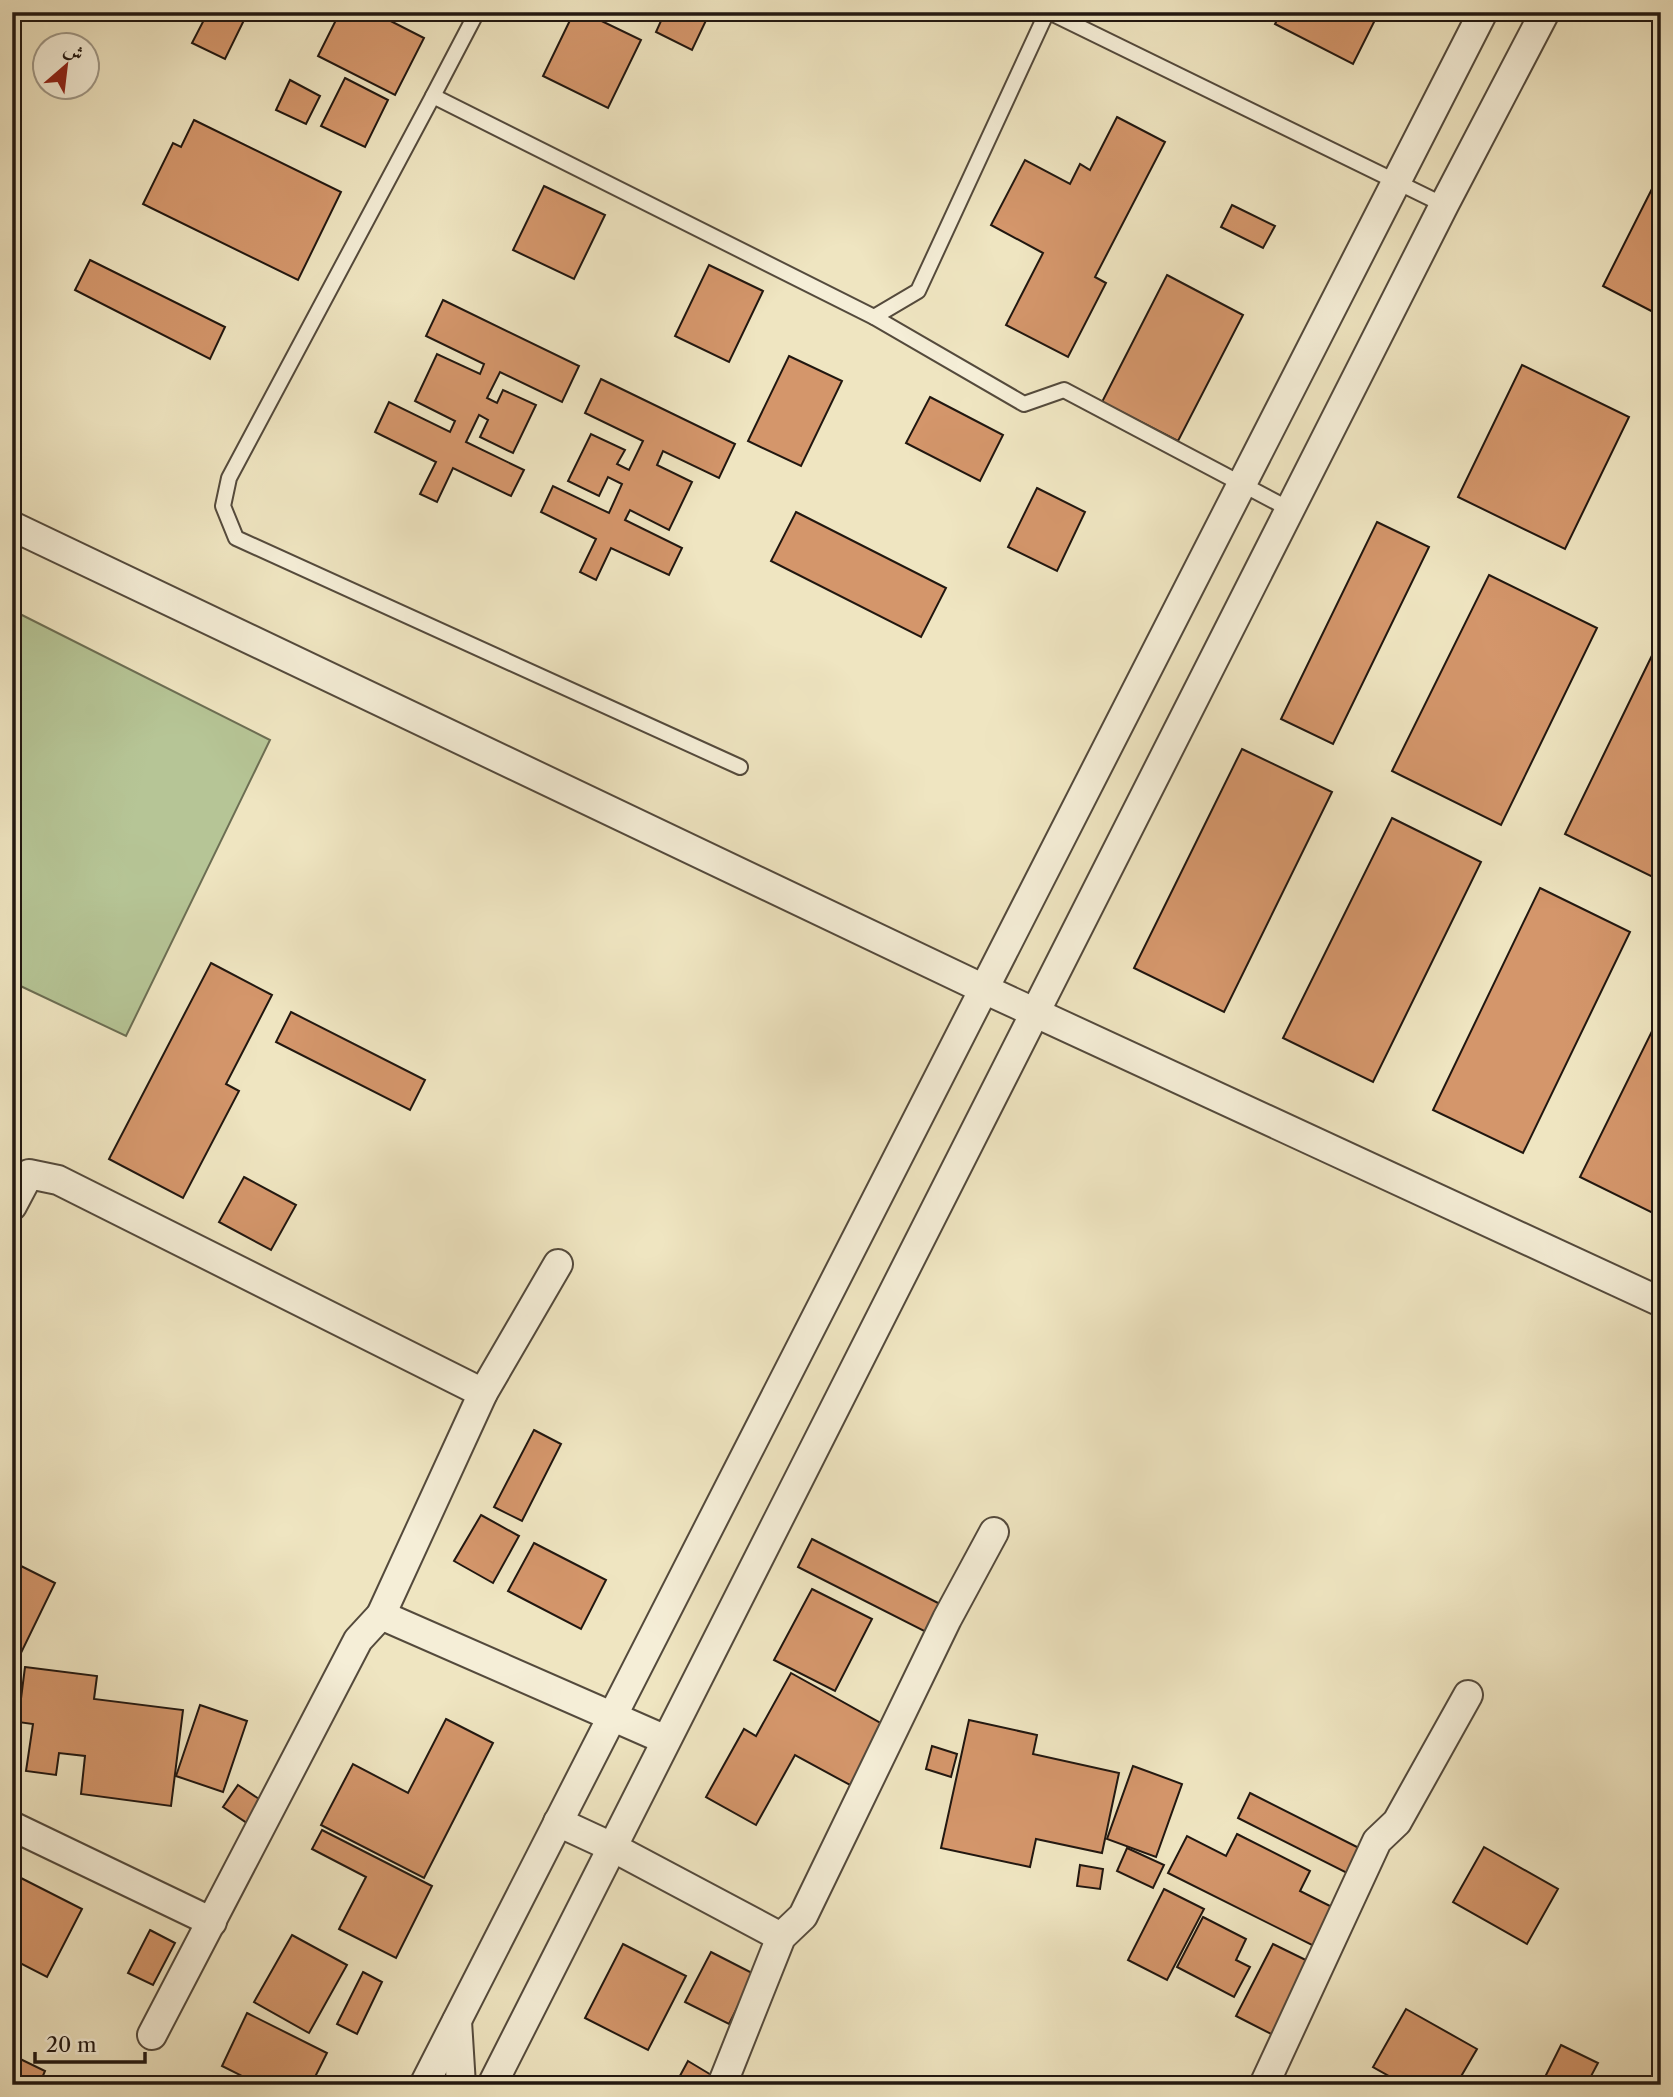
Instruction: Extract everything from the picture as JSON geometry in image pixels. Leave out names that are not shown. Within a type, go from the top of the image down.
[{"type":"street","points":[[424,2085],[1483,12]]},
{"type":"street","points":[[492,2085],[1289,509],[1545,12]]},
{"type":"street","points":[[12,526],[984,989],[1661,1303]]},
{"type":"street","points":[[12,1206],[29,1174],[58,1180],[483,1393]]},
{"type":"street","points":[[152,2035],[358,1640],[381,1615],[483,1393],[558,1264]]},
{"type":"street","points":[[722,2085],[781,1937],[803,1916],[941,1632],[994,1532]]},
{"type":"street","points":[[381,1615],[666,1740]]},
{"type":"street","points":[[1264,2085],[1377,1841],[1397,1822],[1468,1695]]},
{"type":"street","points":[[558,1822],[612,1847],[781,1937]]},
{"type":"street","points":[[12,1826],[212,1922]]},
{"type":"street","points":[[457,2021],[461,2085]]},
{"type":"lane","points":[[477,12],[229,478],[223,506],[236,538],[740,767]]},
{"type":"lane","points":[[874,317],[918,291],[1048,12],[1444,205]]},
{"type":"lane","points":[[433,96],[874,317],[1024,404],[1065,390],[1289,509]]},
{"type":"green space","points":[[12,610],[270,740],[126,1036],[12,982]]},
{"type":"building","points":[[208,12],[248,12],[225,59],[192,43]]},
{"type":"building","points":[[340,12],[373,12],[424,38],[395,95],[318,56]]},
{"type":"building","points":[[574,12],[583,12],[641,40],[608,108],[543,76]]},
{"type":"building","points":[[665,12],[710,12],[692,50],[656,32]]},
{"type":"building","points":[[1281,12],[1379,12],[1353,64],[1275,24]]},
{"type":"building","points":[[345,78],[388,100],[365,147],[321,126]]},
{"type":"building","points":[[290,80],[320,96],[306,124],[276,110]]},
{"type":"building","points":[[1117,117],[1165,142],[1095,277],[1106,283],[1068,357],[1006,325],[1043,253],[991,225],[1025,160],[1070,184],[1080,164],[1090,170]]},
{"type":"building","points":[[194,120],[341,192],[298,280],[143,204],[173,143],[181,147]]},
{"type":"building","points":[[1661,171],[1661,316],[1603,286]]},
{"type":"building","points":[[544,186],[605,215],[574,279],[513,250]]},
{"type":"building","points":[[1232,205],[1275,226],[1263,248],[1221,227]]},
{"type":"building","points":[[90,260],[225,327],[210,359],[75,290]]},
{"type":"building","points":[[709,265],[763,291],[729,362],[675,336]]},
{"type":"building","points":[[1167,275],[1243,315],[1178,441],[1102,402]]},
{"type":"building","points":[[443,300],[579,366],[562,402],[500,372],[487,398],[497,403],[503,390],[536,405],[513,453],[480,437],[488,420],[479,415],[466,442],[524,470],[511,496],[453,468],[437,502],[420,494],[436,462],[375,432],[389,402],[450,432],[455,421],[415,401],[437,354],[480,374],[484,364],[426,336]]},
{"type":"building","points":[[789,356],[842,381],[801,466],[748,441]]},
{"type":"building","points":[[1522,365],[1629,417],[1565,549],[1458,497]]},
{"type":"building","points":[[601,379],[735,444],[719,478],[663,451],[657,465],[692,482],[669,530],[630,510],[625,520],[682,548],[669,575],[611,548],[596,580],[580,572],[596,539],[541,512],[553,486],[609,513],[622,484],[608,477],[599,496],[568,481],[591,434],[625,450],[617,464],[629,470],[643,441],[585,413]]},
{"type":"building","points":[[930,397],[1003,435],[980,481],[906,443]]},
{"type":"building","points":[[1037,488],[1085,512],[1057,571],[1008,547]]},
{"type":"building","points":[[796,512],[946,588],[921,637],[771,561]]},
{"type":"building","points":[[1377,522],[1429,547],[1333,744],[1281,719]]},
{"type":"building","points":[[1489,575],[1597,628],[1501,825],[1392,771]]},
{"type":"building","points":[[1661,637],[1661,881],[1565,834]]},
{"type":"building","points":[[1242,749],[1332,792],[1224,1012],[1134,968]]},
{"type":"building","points":[[1392,818],[1481,862],[1373,1082],[1283,1038]]},
{"type":"building","points":[[1540,888],[1630,932],[1523,1153],[1433,1110]]},
{"type":"building","points":[[211,963],[272,995],[226,1084],[239,1091],[183,1198],[109,1159]]},
{"type":"building","points":[[291,1012],[425,1080],[410,1110],[276,1042]]},
{"type":"building","points":[[1661,1013],[1661,1217],[1580,1177]]},
{"type":"building","points":[[244,1177],[296,1205],[271,1250],[219,1222]]},
{"type":"building","points":[[534,1430],[561,1444],[522,1521],[494,1507]]},
{"type":"building","points":[[481,1515],[519,1536],[493,1583],[454,1561]]},
{"type":"building","points":[[812,1539],[944,1606],[930,1634],[798,1567]]},
{"type":"building","points":[[534,1543],[606,1580],[581,1629],[508,1591]]},
{"type":"building","points":[[13,1562],[55,1583],[20,1655],[12,1651]]},
{"type":"building","points":[[812,1589],[872,1619],[835,1691],[774,1660]]},
{"type":"building","points":[[25,1667],[97,1676],[94,1699],[183,1710],[171,1806],[81,1794],[85,1756],[59,1753],[56,1775],[26,1771],[33,1724],[18,1722]]},
{"type":"building","points":[[791,1673],[884,1725],[850,1785],[795,1755],[756,1825],[706,1797],[744,1729],[756,1736]]},
{"type":"building","points":[[200,1705],[247,1721],[223,1792],[176,1776]]},
{"type":"building","points":[[446,1719],[493,1743],[424,1878],[321,1825],[353,1764],[408,1793]]},
{"type":"building","points":[[969,1720],[1037,1735],[1033,1754],[1119,1773],[1102,1853],[1036,1839],[1030,1867],[941,1848]]},
{"type":"building","points":[[932,1746],[957,1754],[951,1777],[926,1769]]},
{"type":"building","points":[[1133,1766],[1182,1784],[1156,1857],[1107,1839]]},
{"type":"building","points":[[238,1785],[262,1801],[247,1823],[223,1807]]},
{"type":"building","points":[[1250,1793],[1361,1849],[1349,1874],[1238,1818]]},
{"type":"building","points":[[322,1830],[432,1886],[396,1958],[339,1929],[366,1877],[312,1849]]},
{"type":"building","points":[[1237,1834],[1310,1871],[1300,1891],[1342,1912],[1322,1950],[1168,1873],[1187,1836],[1226,1856]]},
{"type":"building","points":[[1484,1847],[1558,1889],[1527,1944],[1453,1902]]},
{"type":"building","points":[[1127,1848],[1164,1865],[1153,1888],[1117,1871]]},
{"type":"building","points":[[1080,1865],[1103,1869],[1100,1889],[1077,1886]]},
{"type":"building","points":[[19,1877],[82,1909],[47,1977],[12,1959],[12,1889]]},
{"type":"building","points":[[1164,1889],[1204,1909],[1167,1980],[1128,1960]]},
{"type":"building","points":[[1203,1917],[1246,1939],[1236,1960],[1250,1967],[1234,1997],[1177,1967]]},
{"type":"building","points":[[150,1930],[175,1943],[153,1985],[128,1973]]},
{"type":"building","points":[[292,1935],[347,1965],[309,2033],[254,2002]]},
{"type":"building","points":[[623,1944],[686,1976],[648,2050],[585,2018]]},
{"type":"building","points":[[1273,1944],[1316,1965],[1279,2038],[1236,2016]]},
{"type":"building","points":[[711,1952],[754,1974],[729,2024],[685,2002]]},
{"type":"building","points":[[363,1972],[382,1982],[357,2034],[337,2024]]},
{"type":"building","points":[[1406,2009],[1477,2049],[1456,2085],[1405,2085],[1373,2067]]},
{"type":"building","points":[[247,2013],[327,2053],[311,2085],[260,2085],[222,2066]]},
{"type":"building","points":[[1561,2045],[1598,2063],[1590,2078],[1603,2085],[1541,2085]]},
{"type":"building","points":[[12,2055],[45,2071],[39,2085],[12,2085]]},
{"type":"building","points":[[688,2061],[713,2076],[708,2085],[675,2085]]}]
